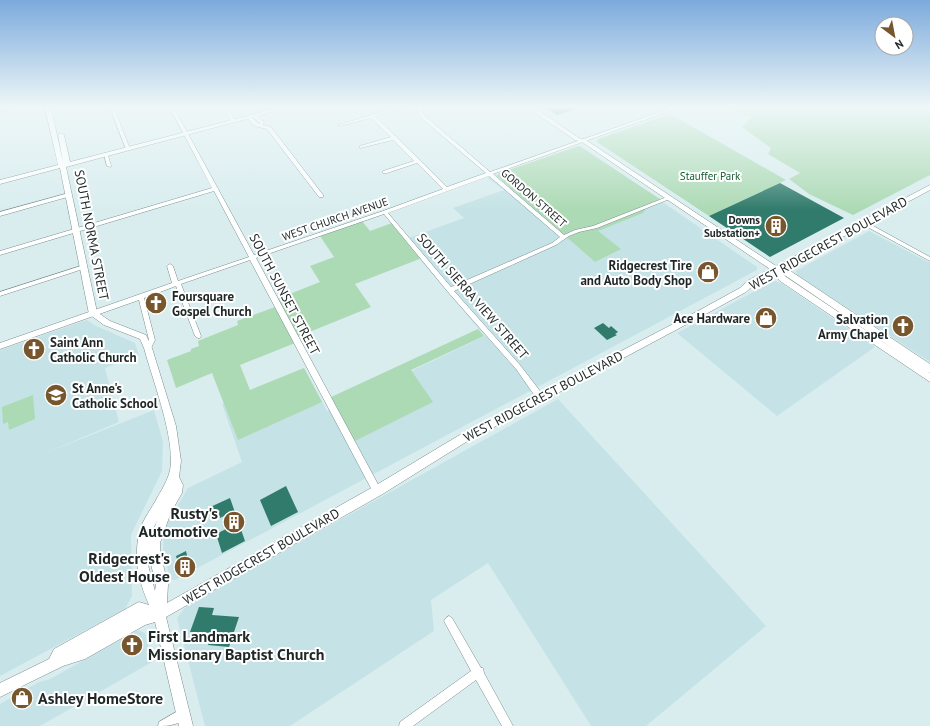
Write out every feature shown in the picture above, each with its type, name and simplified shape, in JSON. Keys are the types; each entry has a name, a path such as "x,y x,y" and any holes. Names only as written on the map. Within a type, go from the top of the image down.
{"main road":[{"name":"SOUTH NORMA STREET","path":"55,142 60,164 63,166 93,314 107,322 142,337 148,348 171,426 176,461 174,478 146,530 142,565 149,591 159,614 185,720"},
{"name":"SOUTH NORMA STREET","path":"62,142 67,162 63,166"},
{"path":"0,182 155,142"},
{"path":"585,142 776,269 789,274 930,369"},
{"name":"WEST RIDGECREST BOULEVARD","path":"0,690 52,664 80,654 142,619 159,614 377,491 462,439 714,306 776,269 930,187"},
{"path":"776,269 783,279 930,378"}],"street":[{"path":"125,142 128,149"},
{"name":"SOUTH SUNSET STREET","path":"189,142 377,491"},
{"path":"280,142 321,196"},
{"path":"362,147 380,142"},
{"path":"398,142 446,189"},
{"name":"GORDON STREET","path":"452,142 564,238"},
{"name":"WEST CHURCH AVENUE","path":"0,346 178,283 252,259 581,142"},
{"path":"106,155 110,166"},
{"path":"385,172 418,161"},
{"path":"0,252 215,189"},
{"path":"0,214 69,195"},
{"path":"450,290 554,244 577,231 595,227 669,198"},
{"name":"SOUTH SIERRA VIEW STREET","path":"385,212 450,290 502,348 540,397"},
{"path":"864,223 930,259"},
{"path":"170,266 175,282 178,283 198,336"},
{"path":"0,294 84,267"},
{"name":"SOUTH NORMA STREET","path":"141,296 152,340 148,348"},
{"path":"449,621 508,726"},
{"path":"404,726 479,672"},
{"path":"163,726 185,720"}],"shaded area":[{"path":"577,146 581,146 757,267 757,270 175,580 170,579 163,549 164,529 188,488 242,462 222,404 304,368 327,411 485,336 403,240 464,218 453,208 504,190 487,178"},
{"path":"869,231 930,263 930,362 797,275 796,271"},
{"path":"774,281 781,283 875,347 777,416 677,333"},
{"path":"87,320 94,325 135,343 139,355 105,368 119,422 43,454 154,410 163,442 162,471 131,535 132,596 125,609 0,676 0,350"},
{"path":"558,399 766,626 646,726 591,726 488,563 431,600 434,631 290,726 205,726 177,618 188,604"},
{"path":"138,630 145,633 152,662 40,726 0,726 0,704 39,682 50,679"}],"green space":[{"name":"Stauffer Park","path":"597,142 719,142 786,180 709,216"},
{"path":"763,142 930,142 930,175 853,215 809,194 789,179 800,173 768,154 771,148"},
{"path":"579,146 660,199 648,206 643,213 598,231 621,249 595,262 497,176 500,173"},
{"path":"362,221 370,231 392,223 422,258 355,284 371,307 297,337 277,299 320,282 310,266 334,257 320,236"},
{"path":"275,307 295,343 240,365 250,390 304,368 322,402 238,440 212,373 176,388 167,360 191,351 191,349 199,346 198,341 238,325 237,321"},
{"path":"478,329 484,336 411,370 433,402 353,442 329,398"},
{"path":"33,395 35,419 9,430 8,422 3,424 2,407"}],"building":[{"name":"Downs Substation+","path":"780,183 844,218 770,257 709,216"},
{"path":"603,323 609,328 611,326 618,332 615,334 617,335 607,340 594,328"},
{"path":"286,486 298,512 271,526 260,500"},
{"name":"Rusty's Automotive","path":"230,498 245,541 222,553 216,534 232,526 228,514 220,518 217,510 210,514 208,508"},
{"name":"Ridgecrest's Oldest House","path":"186,551 191,572 182,577 176,556"},
{"path":"199,607 214,608 212,615 239,617 229,647 208,645 213,633 190,632"}],"place":[{"name":"Downs Substation+","path":"776,226"},
{"name":"Ridgecrest Tire and Auto Body Shop","path":"708,272"},
{"name":"Foursquare Gospel Church","path":"156,303"},
{"name":"Ace Hardware","path":"766,318"},
{"name":"Salvation Army Chapel","path":"903,326"},
{"name":"Saint Ann Catholic Church","path":"34,349"},
{"name":"St Anne's Catholic School","path":"56,395"},
{"name":"Rusty's Automotive","path":"234,522"},
{"name":"Ridgecrest's Oldest House","path":"185,567"},
{"name":"First Landmark Missionary Baptist Church","path":"132,645"},
{"name":"Ashley HomeStore","path":"22,698"}]}
